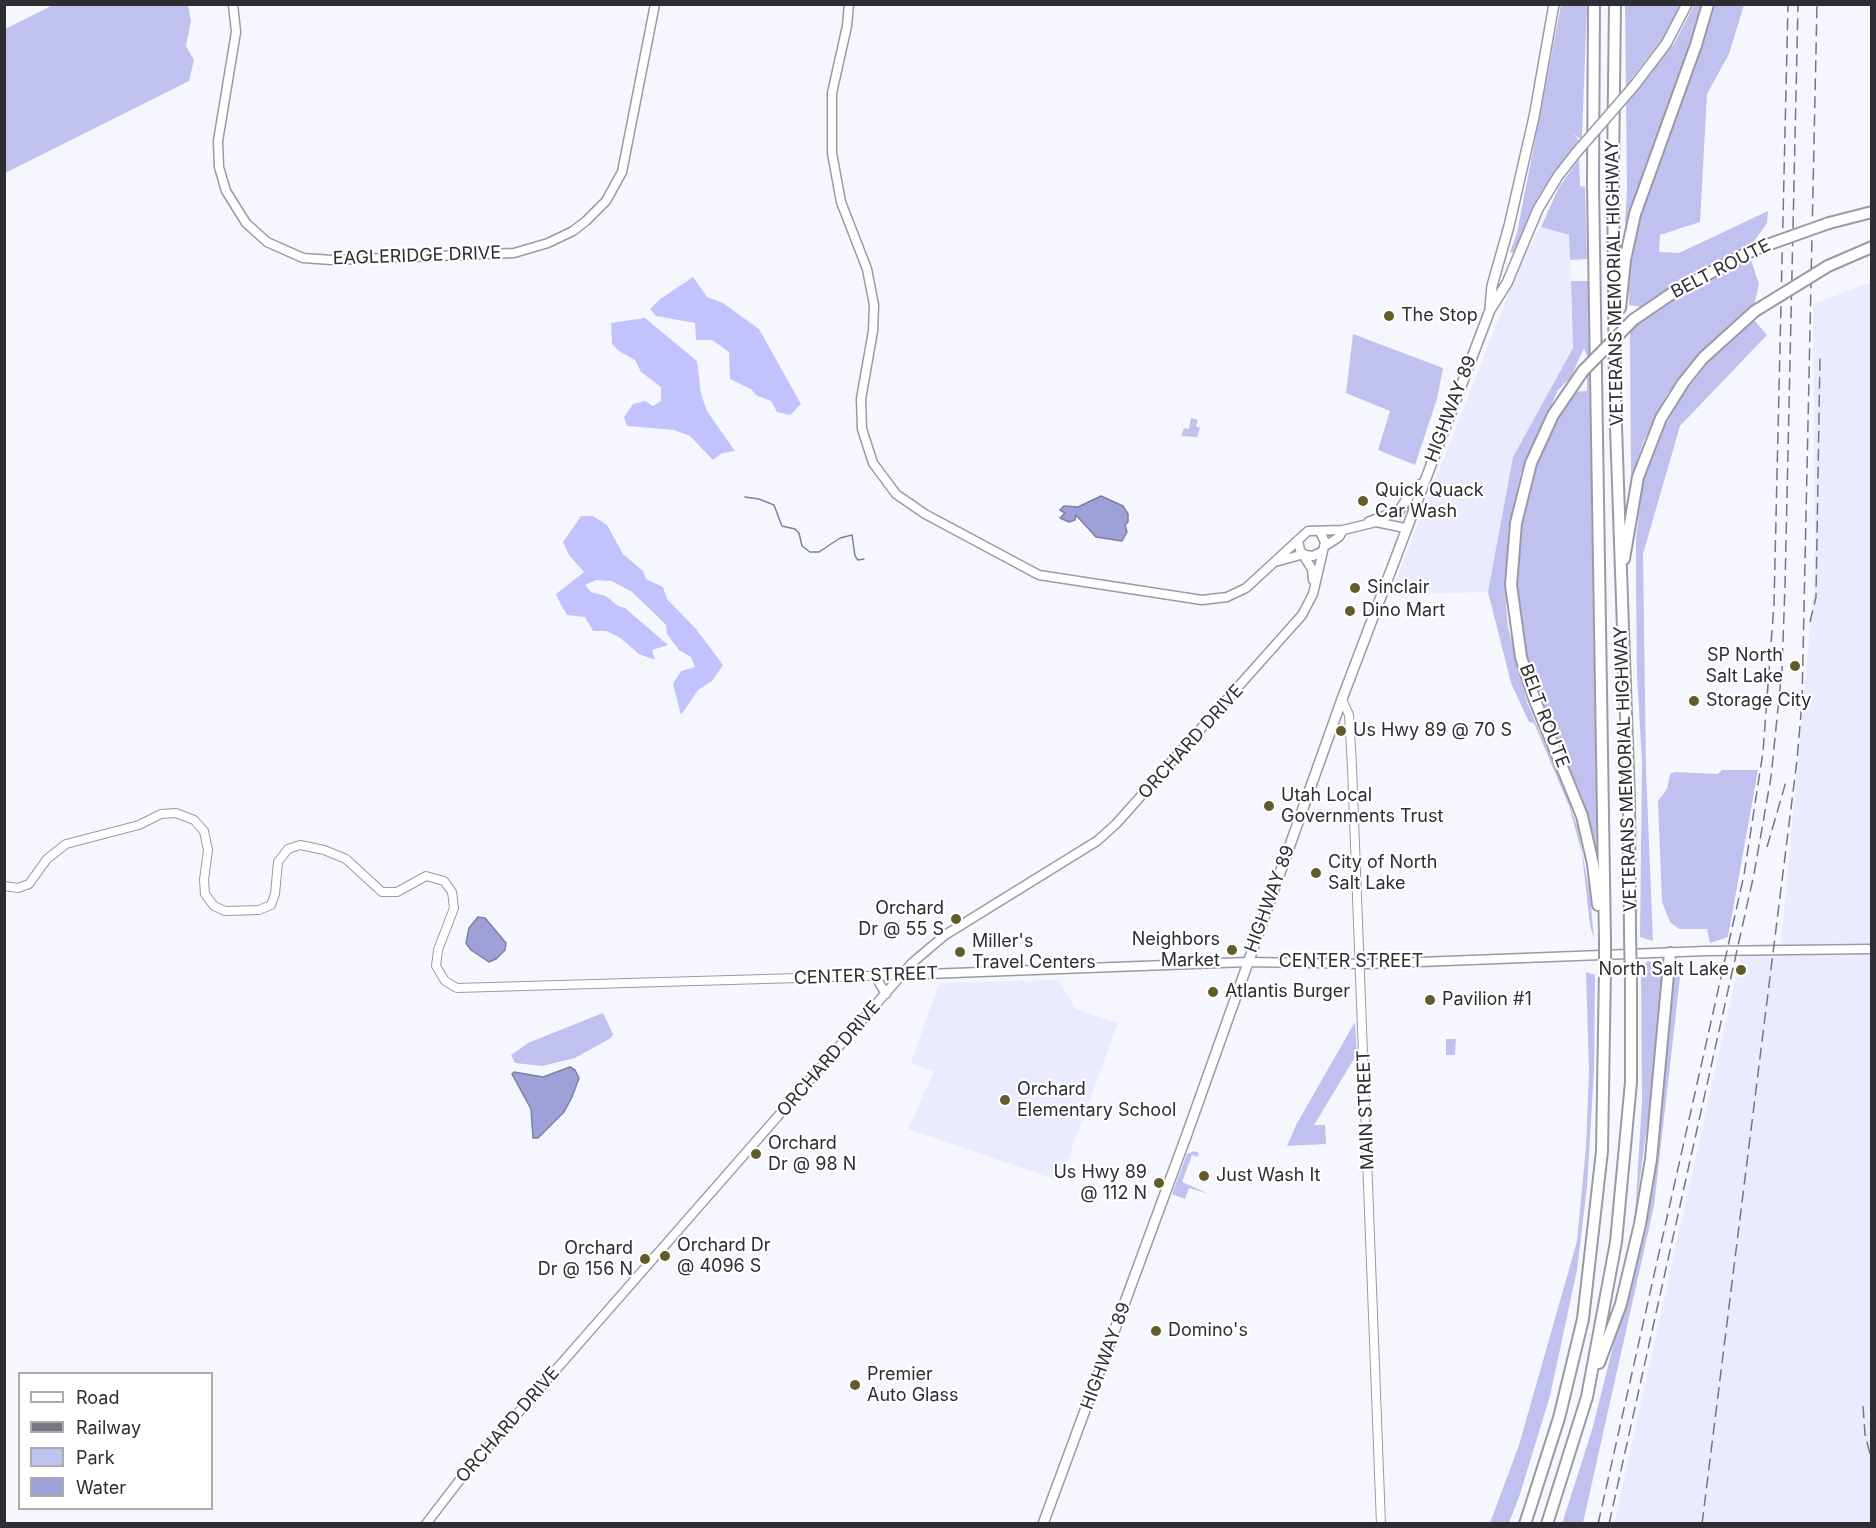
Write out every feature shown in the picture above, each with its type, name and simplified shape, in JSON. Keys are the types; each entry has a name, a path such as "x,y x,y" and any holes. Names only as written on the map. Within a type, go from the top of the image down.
{"highway":[{"name":"VETERANS MEMORIAL HIGHWAY","path":"1525,1524 1559,1418 1583,1319 1602,1151 1605,941 1593,184 1594,4"},
{"name":"VETERANS MEMORIAL HIGHWAY","path":"1547,1524 1587,1397 1612,1263 1624,1182 1631,1082 1629,801 1615,398 1612,170 1615,4"},
{"path":"1615,398 1620,309 1629,237 1649,170 1696,45 1708,4"},
{"name":"BELT ROUTE","path":"1605,941 1599,917 1595,876 1585,824 1527,677 1517,637 1512,596 1515,533 1528,472 1553,416 1583,371 1633,320 1674,292 1753,250 1829,223 1872,212"},
{"path":"1620,586 1635,487 1657,427 1696,366 1725,336 1755,311 1828,266 1872,247"},
{"path":"1587,1397 1621,1304 1640,1224 1651,1159 1670,953"}],"main road":[{"name":"EAGLERIDGE DRIVE","path":"233,4 236,32 218,141 219,167 225,191 246,223 267,242 303,258 332,260 501,255 528,250 573,231 606,201 622,172 655,4"},
{"path":"849,4 847,26 832,93 832,153 841,202 869,276 874,305 873,331 861,399 862,429 873,463 890,487 924,514 1018,566 1050,578 1212,600 1246,588 1308,531 1343,530 1399,511 1411,493 1423,483"},
{"name":"HIGHWAY 89","path":"1490,310 1492,286 1509,226 1534,117 1554,4"},
{"name":"HIGHWAY 89","path":"1043,1524 1342,699 1490,310 1507,283 1538,209 1558,176 1634,86 1666,44 1687,4"},
{"path":"1369,522 1406,528"},
{"path":"1275,562 1305,555 1313,556 1339,537 1343,530"},
{"path":"1320,532 1324,548"},
{"path":"1299,540 1299,547 1312,569 1314,586"},
{"name":"ORCHARD DRIVE","path":"426,1524 462,1477 924,951 945,935 1106,834 1299,620 1309,604 1324,548"},
{"name":"CENTER STREET","path":"901,975 1247,962 1359,963 1872,949"},
{"path":"875,976 886,994"}],"street":[{"name":"MAIN STREET","path":"1342,699 1350,723 1381,1524"},
{"name":"CENTER STREET","path":"4,886 18,888 28,884 47,859 66,844 139,825 161,814 180,814 194,820 206,835 208,855 204,890 210,903 225,911 256,911 271,905 275,894 280,858 288,849 300,844 341,857 382,892 397,892 426,876 444,881 452,892 454,905 436,954 436,966 440,976 450,986 467,989 901,975"}],"shaded area":[{"path":"1541,227 1569,235 1573,348 1513,457 1489,592 1390,595 1523,257"},
{"path":"693,277 707,297 723,303 759,329 801,404 790,415 777,412 771,401 756,395 751,389 730,379 729,352 712,340 696,340 695,323 656,316 650,309 660,299"},
{"path":"1871,284 1871,1523 1614,1524 1743,945 1781,944 1815,574 1813,304"},
{"path":"645,318 697,361 701,394 707,411 735,451 722,453 713,460 690,436 674,430 627,426 624,417 633,404 645,401 653,406 661,401 661,387 641,372 635,360 612,344 611,323"},
{"path":"581,516 593,516 607,525 623,554 643,571 646,579 663,587 667,599 696,629 723,665 712,681 698,690 681,715 673,684 681,671 695,667 691,657 679,650 667,634 666,625 632,592 612,581 596,580 585,585 591,592 606,596 618,606 625,608 668,645 652,650 655,660 639,654 619,637 606,631 593,631 585,617 567,615 560,603 556,594 584,572 569,555 563,542"},
{"name":"Orchard Elementary School","path":"1059,980 1076,1009 1118,1023 1060,1181 908,1129 934,1071 911,1063 939,983"}],"green space":[{"path":"53,5 188,5 191,21 186,46 194,60 189,81 5,173 5,29"},
{"path":"1561,5 1587,5 1582,137 1580,139 1572,133 1579,140 1543,189 1513,253 1510,252 1517,233"},
{"path":"1625,5 1682,5 1666,34 1631,79 1635,94 1675,42 1694,5 1704,5 1628,223 1625,223 1627,190"},
{"path":"1712,5 1744,5 1729,54 1707,94 1700,222 1660,235 1659,252 1679,253 1768,211 1767,223 1752,244 1687,276 1641,307 1629,305 1628,265 1641,211"},
{"path":"1579,159 1580,186 1585,187 1587,259 1570,260 1569,235 1541,227 1559,187"},
{"path":"1750,257 1759,284 1754,306 1713,340 1667,394 1643,442 1631,481 1630,329 1674,299"},
{"path":"1571,281 1588,281 1597,854 1584,804 1530,669 1522,635 1517,584 1520,531 1535,469 1565,403 1573,392 1587,391 1587,356 1584,348 1571,377 1558,390 1521,473 1508,531 1506,606 1508,627 1527,702 1566,794 1578,829 1590,895 1594,939 1590,925 1582,854 1569,806 1534,723 1529,722 1511,683 1488,592 1513,457 1573,348"},
{"path":"1754,320 1767,335 1680,426 1643,554 1646,769 1653,941 1640,937 1642,761 1637,676 1636,538 1643,481 1662,432 1679,400 1710,360"},
{"path":"1353,334 1443,368 1437,399 1415,465 1378,450 1390,411 1346,393"},
{"path":"1191,418 1198,420 1196,426 1200,428 1197,437 1181,436 1184,428 1189,429"},
{"path":"1722,770 1758,770 1728,937 1710,943 1707,929 1679,929 1670,922 1662,902 1658,801 1667,789 1670,774 1675,772 1718,774"},
{"path":"1682,960 1654,1206 1583,1523 1562,1524 1592,1430 1633,1267 1672,963"},
{"path":"1647,961 1662,964 1657,1049 1635,1216 1642,1101 1641,972"},
{"path":"1586,972 1595,975 1594,1070 1587,1187 1577,1270 1550,1396 1520,1494 1509,1523 1490,1523 1519,1445 1577,1241 1586,1148 1589,1072"},
{"path":"603,1013 613,1034 611,1038 575,1058 542,1066 515,1063 511,1055 528,1043"},
{"path":"1355,1022 1357,1054 1314,1125 1325,1125 1326,1144 1287,1146 1296,1125"},
{"path":"1446,1039 1456,1039 1455,1055 1446,1055"},
{"path":"1194,1151 1199,1153 1198,1157 1192,1155 1182,1182 1209,1194 1189,1188 1185,1199 1172,1194 1187,1154"}],"water":[{"path":"1101,496 1123,506 1128,514 1128,522 1125,525 1127,532 1122,541 1096,537 1076,515 1075,520 1069,522 1060,518 1065,513 1060,510 1064,506 1078,507"},
{"path":"478,917 485,918 506,943 505,950 489,962 471,950 466,943 469,928"},
{"path":"570,1067 575,1070 579,1078 572,1097 564,1112 538,1138 533,1138 531,1109 512,1074 514,1072 543,1077"}],"waterway":[{"path":"745,497 774,505 782,526 795,529 799,533 802,546 810,552 819,552 840,538 852,535 855,556 858,560 864,559"}],"railway":[{"path":"1598,1524 1744,875 1763,752 1774,604 1788,4"},
{"path":"1609,1524 1754,874 1771,777 1782,669 1785,586 1798,4"},
{"path":"1702,1524 1797,760 1802,702 1817,4"},
{"path":"1810,622 1816,597 1820,356"},
{"path":"1767,847 1787,778"},
{"path":"1863,1406 1865,1434 1872,1462"}],"place":[{"name":"The Stop","path":"1389,316"},
{"name":"Quick Quack Car Wash","path":"1363,501"},
{"name":"Sinclair","path":"1355,588"},
{"name":"Dino Mart","path":"1350,611"},
{"name":"SP North Salt Lake","path":"1795,666"},
{"name":"Storage City","path":"1694,701"},
{"name":"Us Hwy 89 @ 70 S","path":"1341,731"},
{"name":"Utah Local Governments Trust","path":"1269,806"},
{"name":"City of North Salt Lake","path":"1316,873"},
{"name":"Orchard Dr @ 55 S","path":"956,919"},
{"name":"Neighbors Market","path":"1232,950"},
{"name":"Miller's Travel Centers","path":"960,952"},
{"name":"North Salt Lake","path":"1741,970"},
{"name":"Atlantis Burger","path":"1213,992"},
{"name":"Pavilion #1","path":"1430,1000"},
{"name":"Orchard Elementary School","path":"1005,1100"},
{"name":"Orchard Dr @ 98 N","path":"756,1154"},
{"name":"Just Wash It","path":"1204,1176"},
{"name":"Us Hwy 89 @ 112 N","path":"1159,1183"},
{"name":"Orchard Dr @ 4096 S","path":"665,1256"},
{"name":"Orchard Dr @ 156 N","path":"645,1259"},
{"name":"Domino's","path":"1156,1331"},
{"name":"Premier Auto Glass","path":"855,1385"}]}
